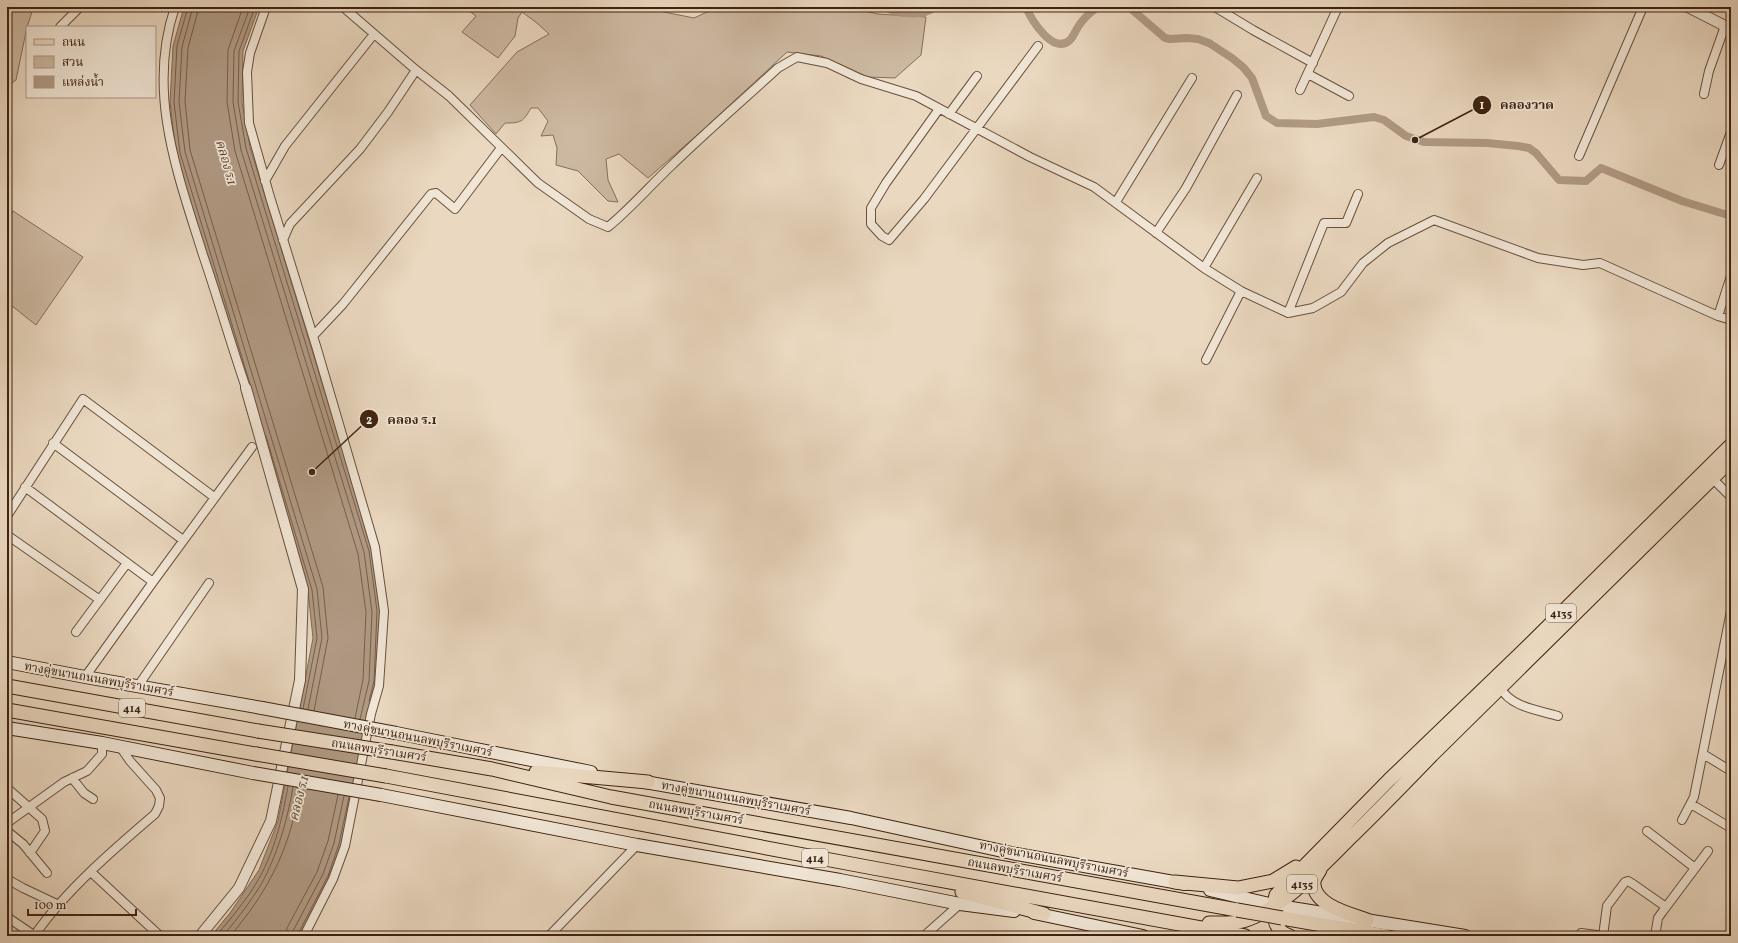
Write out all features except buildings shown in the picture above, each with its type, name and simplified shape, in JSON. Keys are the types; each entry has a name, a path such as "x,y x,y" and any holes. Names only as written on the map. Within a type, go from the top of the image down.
{"main road":[{"name":"4135","path":"1179,924 1229,923 1244,920 1274,905 1310,878 1316,862 1731,445"},
{"name":"4135","path":"1316,862 1500,687 1731,460"},
{"name":"ทางคู่ขนานถนนลพบุรีราเมศวร์","path":"7,662 396,733 648,782 851,818 1016,854 1175,882 1274,905 1465,936"},
{"name":"ถนนลพบุรีราเมศวร์","path":"7,686 258,731 492,769 611,797 1386,936"},
{"name":"ถนนลพบุรีราเมศวร์","path":"7,710 386,776 606,819 1244,936"},
{"name":"414","path":"7,728 102,743 121,748 253,773 381,795 637,845 840,880 960,904 1044,914 1143,936"},
{"path":"492,769 648,782"},
{"path":"606,819 611,797"},
{"path":"1175,882 1238,888 1256,886 1273,881 1316,862 1314,889 1325,904 1367,920"},
{"path":"873,868 1044,914"},
{"name":"4135","path":"1274,905 1274,919 1279,929 1286,935 1290,936"}],"street":[{"path":"61,26 80,7"},
{"path":"175,7 163,74 168,138 178,176 246,388 303,589 300,680 271,821 239,888 200,936"},
{"path":"266,7 250,53 247,72 250,123 265,181 313,336 375,547 384,611 379,686 371,714 344,846 333,879 304,936"},
{"path":"343,7 416,70 449,96 538,183 589,219 608,227 625,213 646,190 778,68 797,57 827,63 861,79 916,96 1030,157 1094,187 1204,268 1241,291 1288,313 1313,308 1341,292 1363,263 1388,243 1434,220 1538,258 1583,265 1600,263 1718,316 1731,320"},
{"path":"1216,7 1253,30 1313,63"},
{"path":"1300,90 1338,7"},
{"path":"1578,156 1643,7"},
{"path":"1688,7 1728,28 1709,71 1704,94"},
{"path":"265,181 285,146 374,34"},
{"path":"939,109 905,154 871,208 872,224 882,236 889,240 928,193 1038,46"},
{"path":"283,240 290,224 360,149 388,112 416,70"},
{"path":"1308,74 1349,96"},
{"path":"949,114 976,76"},
{"path":"1116,202 1192,78"},
{"path":"1156,233 1186,188 1237,95"},
{"path":"1719,165 1731,132"},
{"path":"313,336 343,304 431,194 436,193 455,209 501,148"},
{"path":"1204,268 1257,178"},
{"path":"1288,313 1324,222 1346,223 1358,194"},
{"path":"1718,316 1731,276"},
{"path":"1206,360 1241,291"},
{"path":"7,516 83,399 214,497"},
{"path":"53,443 183,540"},
{"path":"85,677 214,497 252,447"},
{"path":"1712,478 1731,497"},
{"path":"25,487 153,582"},
{"path":"7,535 100,600"},
{"path":"76,632 127,563"},
{"path":"138,686 209,583"},
{"path":"1682,820 1694,797 1731,611"},
{"path":"1500,687 1510,701 1558,716"},
{"path":"7,823 64,782 87,771 93,766 102,754 102,743"},
{"path":"7,917 34,936 59,905 91,872 155,814 159,806 160,798 156,790 130,761 121,748"},
{"path":"1703,754 1731,771"},
{"path":"72,778 84,793 93,800"},
{"path":"7,788 42,819 45,831 30,853"},
{"path":"1691,804 1731,828"},
{"path":"7,831 23,844 47,872"},
{"path":"1647,831 1695,868"},
{"path":"549,936 637,845"},
{"path":"1655,936 1658,918 1708,851"},
{"path":"91,872 160,936"},
{"path":"7,879 59,905"},
{"path":"1579,936 1581,933 1585,933 1603,936 1608,906 1625,882 1628,881 1666,907"},
{"path":"924,936 960,904"}],"green space":[{"path":"7,7 36,7 32,12 27,26 26,26 16,80 7,86"},
{"path":"464,7 648,7 659,11 694,18 718,7 846,7 878,14 926,17 921,55 895,78 868,77 821,56 787,52 704,129 648,178 619,154 606,159 608,180 618,202 608,201 578,171 556,165 557,148 553,135 541,136 548,121 538,108 531,108 521,121 515,123 505,123 496,134 470,105 517,52 549,34 522,12 518,18 515,36 498,58 462,32 476,16"},
{"path":"13,211 83,257 36,325 7,302 7,224"}],"water":[{"path":"184,7 259,7 243,51 242,102 250,147 373,550 381,611 378,682 342,845 331,878 300,936 211,936 230,913 259,870 278,821 313,638 308,591 176,153 170,102 173,46"}],"waterway":[{"path":"885,7 903,13 924,12 935,7"},
{"path":"1026,7 1044,34 1050,40 1063,44 1073,37 1082,21 1098,7"},
{"path":"1129,7 1165,38 1198,39 1209,43 1232,58 1243,67 1252,78 1266,116 1277,123 1317,124 1374,117 1384,120 1406,136 1424,142 1487,143 1529,148 1536,153 1559,180 1586,181 1601,168 1682,201 1731,216"}],"place":[{"name":"คลองวาด","path":"1415,140"},
{"name":"คลอง ร.1","path":"312,472"}]}
